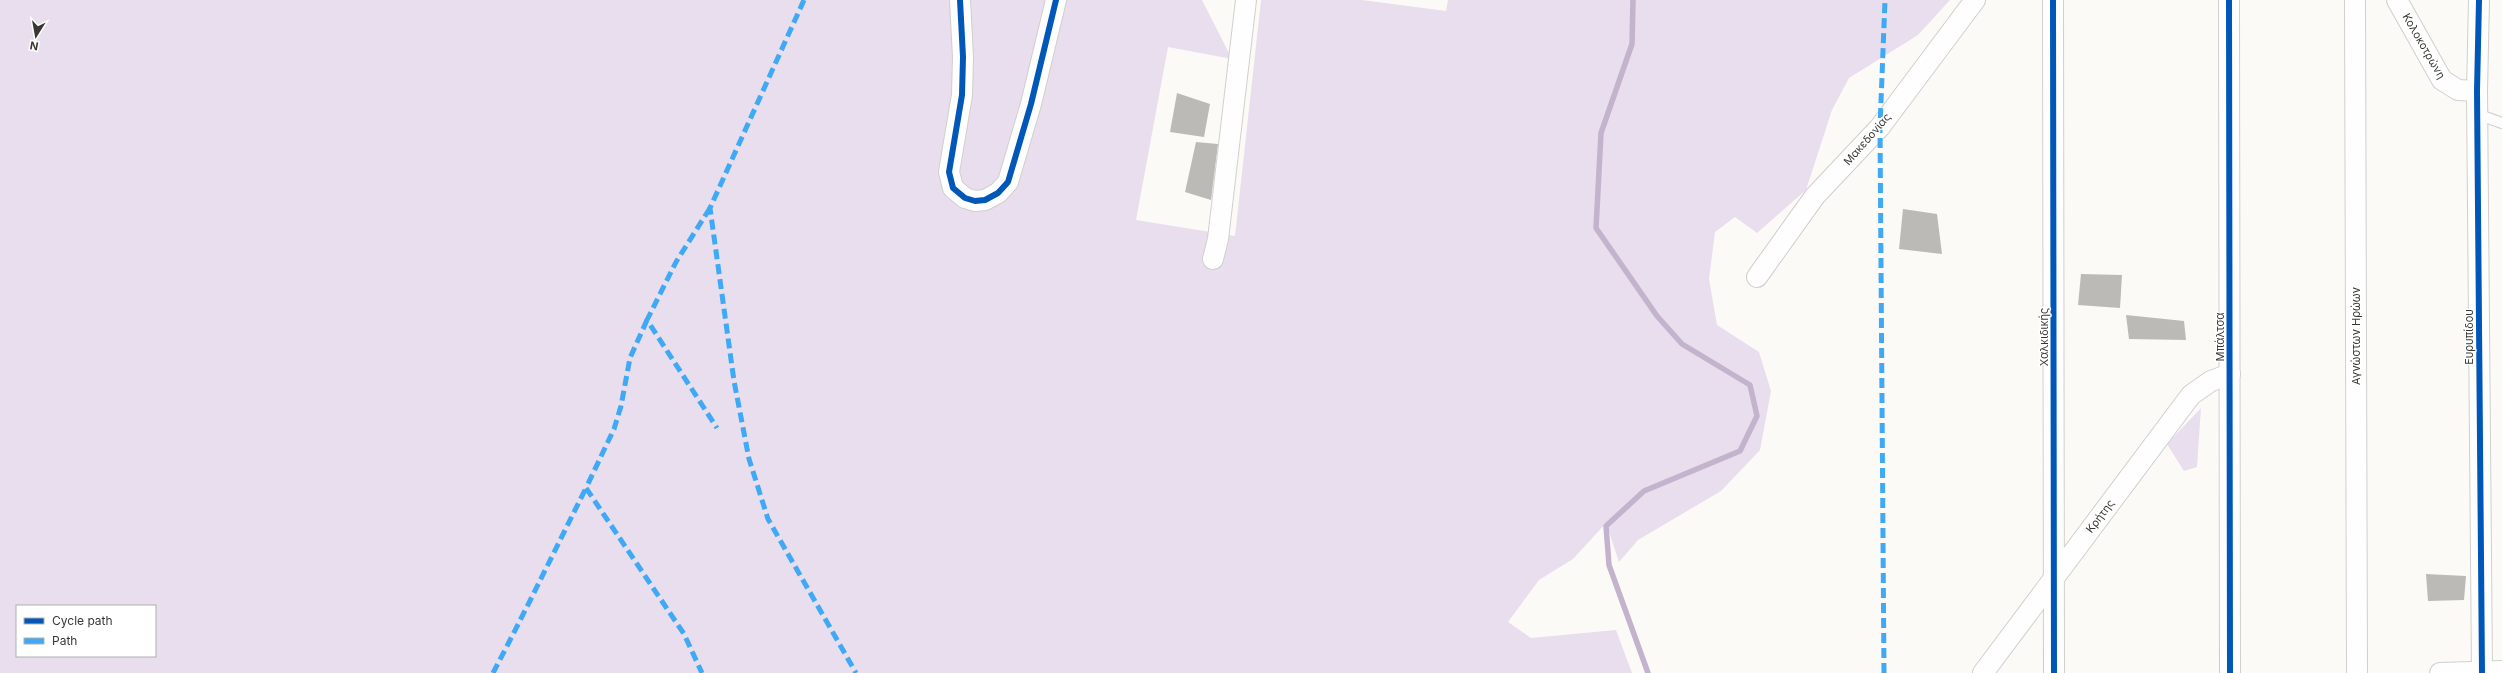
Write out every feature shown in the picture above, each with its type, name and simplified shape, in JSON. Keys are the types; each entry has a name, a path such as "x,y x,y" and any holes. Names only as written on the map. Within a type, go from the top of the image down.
{"street":[{"path":"960,0 963,57 962,95 949,172 954,188 965,198 975,201 985,200 1008,182 1031,104 1056,0"},
{"path":"1213,259 1218,238 1246,0"},
{"name":"Μακεδονίας","path":"1758,277 1816,196 1880,127 1975,0"},
{"name":"Χαλκιδικής","path":"2053,0 2054,673"},
{"name":"Μπάλτσα","path":"2229,0 2230,673"},
{"name":"Αγνώστων Ηρώων","path":"2355,0 2357,673"},
{"name":"Κολοκοτρώνη","path":"2397,0 2442,80 2458,90 2477,91"},
{"name":"Ευρυπίδου","path":"2479,0 2477,114 2482,672"},
{"name":"Κρήτης","path":"1983,673 2191,395 2211,381 2230,374"},
{"path":"2440,673 2502,671"}],"lane":[{"path":"2477,114 2502,123"}],"shaded area":[{"path":"0,0 1202,0 1232,59 1168,47 1136,220 1235,236 1261,0 1362,0 1446,11 1448,0 1950,0 1918,35 1849,78 1832,110 1806,190 1757,233 1735,217 1715,232 1709,279 1717,325 1759,352 1771,391 1760,450 1721,491 1638,540 1619,562 1606,523 1573,559 1539,580 1508,622 1531,638 1616,630 1632,673 0,673"},
{"path":"2201,408 2197,467 2184,471 2167,444"}],"building":[{"path":"1177,93 1210,104 1204,137 1170,132"},
{"path":"1196,142 1218,144 1211,200 1185,192"},
{"path":"1903,209 1937,214 1942,254 1899,249"},
{"path":"2081,274 2122,275 2120,308 2078,305"},
{"path":"2126,315 2184,321 2186,340 2129,339"},
{"path":"2426,574 2466,576 2464,600 2428,601"}],"waterway":[{"path":"1633,0 1632,44 1601,133 1596,228 1657,316 1682,344 1750,385 1757,416 1740,451 1644,491 1606,526 1609,565 1648,673"}],"marked path":[{"path":"804,0 710,208 734,381 749,459 768,519 856,673"},
{"path":"1884,673 1880,127 1885,0"},
{"path":"710,208 676,262 647,320 717,428"},
{"path":"647,320 630,358 621,406 614,429 586,488 684,634 702,673"},
{"path":"493,673 586,488"}],"cycle path":[{"path":"960,0 963,57 962,95 949,172 953,188 965,198 975,201 985,200 998,193 1008,182 1031,104 1056,0"},
{"path":"2053,0 2054,673"},
{"path":"2229,0 2230,673"},
{"path":"2479,0 2477,91 2482,673"}]}
